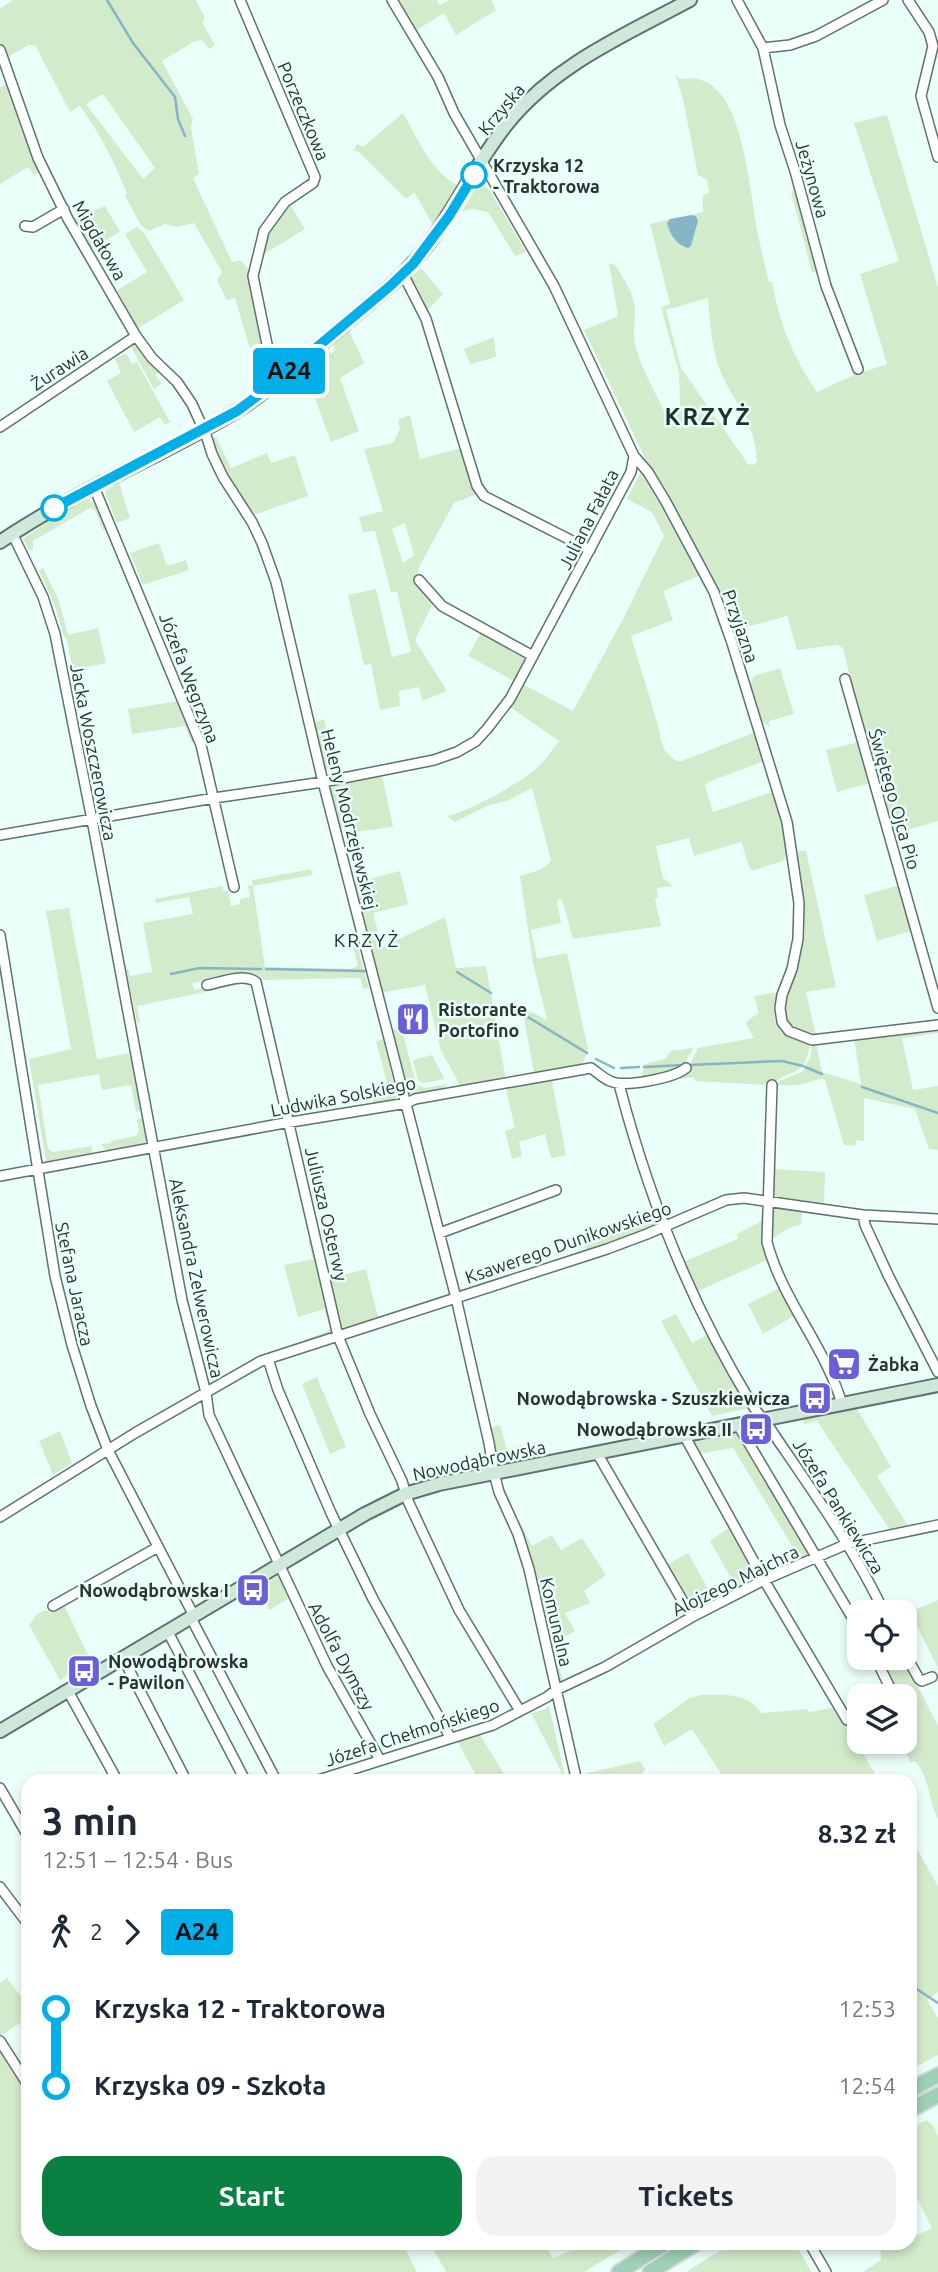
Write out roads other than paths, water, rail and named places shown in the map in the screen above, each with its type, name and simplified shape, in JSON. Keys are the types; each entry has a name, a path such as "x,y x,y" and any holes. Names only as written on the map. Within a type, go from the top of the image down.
{"main road":[{"path":"917,2086 938,2075"},
{"path":"917,2106 938,2095"},
{"path":"619,2272 654,2250"},
{"path":"650,2272 685,2250"}],"street":[{"name":"Porzeczkowa","path":"240,0 315,177 313,183 285,202 264,231 253,276 268,349 280,378"},
{"name":"Juliana Fałata","path":"0,835 323,782 435,760 457,752 475,741 502,710 631,472 634,456 554,286 481,162 438,77 392,0"},
{"name":"Krzyska","path":"0,542 94,487 237,411 280,378 403,274 430,245 481,162 519,109 552,79 582,58 690,0"},
{"name":"Jeżynowa","path":"737,0 763,48 780,125 826,286 858,369"},
{"path":"763,48 790,45 816,36 883,0"},
{"path":"908,0 929,32 933,46 921,96 938,158"},
{"name":"Migdałowa","path":"0,50 38,158 64,209 136,336 152,358 177,382 192,404 203,429"},
{"path":"25,226 33,227 64,209"},
{"path":"403,274 411,285 426,319 477,486 484,496 590,550"},
{"name":"Żurawia","path":"0,427 136,336"},
{"name":"Heleny Modrzejewskiej","path":"203,429 223,477 262,543 279,594 323,782 456,1298 494,1473"},
{"name":"Przyjazna","path":"634,456 648,472 666,502 713,593 729,633 787,822 799,915 792,969 782,995 782,1022 789,1031 812,1040 938,1025"},
{"name":"Józefa Węgrzyna","path":"94,487 201,744 234,887"},
{"name":"Jacka Woszczerowicza","path":"12,533 43,597 55,634 123,985"},
{"path":"419,580 442,606 533,656"},
{"name":"Świętego Ojca Pio","path":"845,679 938,1008"},
{"name":"Stefana Jaracza","path":"0,935 55,1276 91,1406 108,1450 273,1774"},
{"name":"Juliusza Osterwy","path":"207,985 245,977 253,978 256,982 338,1336 370,1414 402,1481 405,1494 459,1610 520,1711"},
{"name":"Aleksandra Zelwerowicza","path":"123,985 182,1300 206,1393 209,1415 279,1565"},
{"name":"Ludwika Solskiego","path":"0,1176 591,1068 619,1084"},
{"path":"619,1084 676,1075 686,1068"},
{"name":"Józefa Pankiewicza","path":"619,1084 665,1226 706,1323 762,1419 848,1544 878,1600"},
{"path":"772,1085 767,1242 781,1282 817,1344 836,1383 842,1404"},
{"path":"440,1233 556,1190"},
{"name":"Ksawerego Dunikowskiego","path":"2,1516 108,1450 268,1359 607,1249 726,1200 744,1198 863,1215 938,1219"},
{"path":"863,1215 889,1277 938,1372"},
{"path":"268,1359 278,1390 331,1513 373,1599 450,1737"},
{"name":"Nowodąbrowska","path":"0,1731 279,1565 405,1494 439,1484 938,1385"},
{"path":"738,1424 847,1608"},
{"path":"684,1435 764,1580 847,1720"},
{"path":"597,1453 692,1618"},
{"name":"Komunalna","path":"494,1473 529,1569 575,1774"},
{"path":"0,1504 2,1516"},
{"name":"Alojzego Majchra","path":"556,1690 605,1667 764,1580 848,1544 938,1525"},
{"path":"53,1606 158,1546"},
{"name":"Adolfa Dymszy","path":"279,1565 327,1666 380,1760"},
{"path":"168,1632 242,1774"},
{"path":"123,1658 183,1774"},
{"path":"914,1670 922,1681 932,1677"},
{"name":"Józefa Chełmońskiego","path":"337,1774 493,1725 556,1690"},
{"path":"68,1691 114,1774"},
{"path":"0,1788 21,1824"},
{"path":"0,1886 21,1914"},
{"path":"0,2041 21,2074"},
{"path":"813,2250 825,2272"}],"water":[{"path":"696,216 698,221 691,246 688,248 674,238 667,223 670,219"}],"waterway":[{"path":"107,0 133,43 175,97 178,119 185,136"},
{"path":"171,974 200,968 261,969"},
{"path":"266,969 365,971"},
{"path":"457,972 491,993"},
{"path":"523,1014 587,1053"},
{"path":"596,1059 614,1068"},
{"path":"690,1065 782,1061 803,1066"},
{"path":"644,1067 683,1065"},
{"path":"621,1068 639,1067"},
{"path":"805,1067 822,1074"},
{"path":"862,1087 938,1113"},
{"path":"917,1989 938,2003"}],"place":[{"name":"Krzyska 12 - Traktorowa","path":"474,175"},
{"name":"Ristorante Portofino","path":"413,1019"},
{"name":"Żabka","path":"844,1364"},
{"name":"Nowodąbrowska - Szuszkiewicza","path":"815,1398"},
{"name":"Nowodąbrowska II","path":"756,1429"},
{"name":"Nowodąbrowska I","path":"253,1590"},
{"name":"Nowodąbrowska - Pawilon","path":"84,1671"}],"district":[{"name":"KRZYŻ","path":"708,416"},
{"name":"KRZYŻ","path":"367,940"}]}
